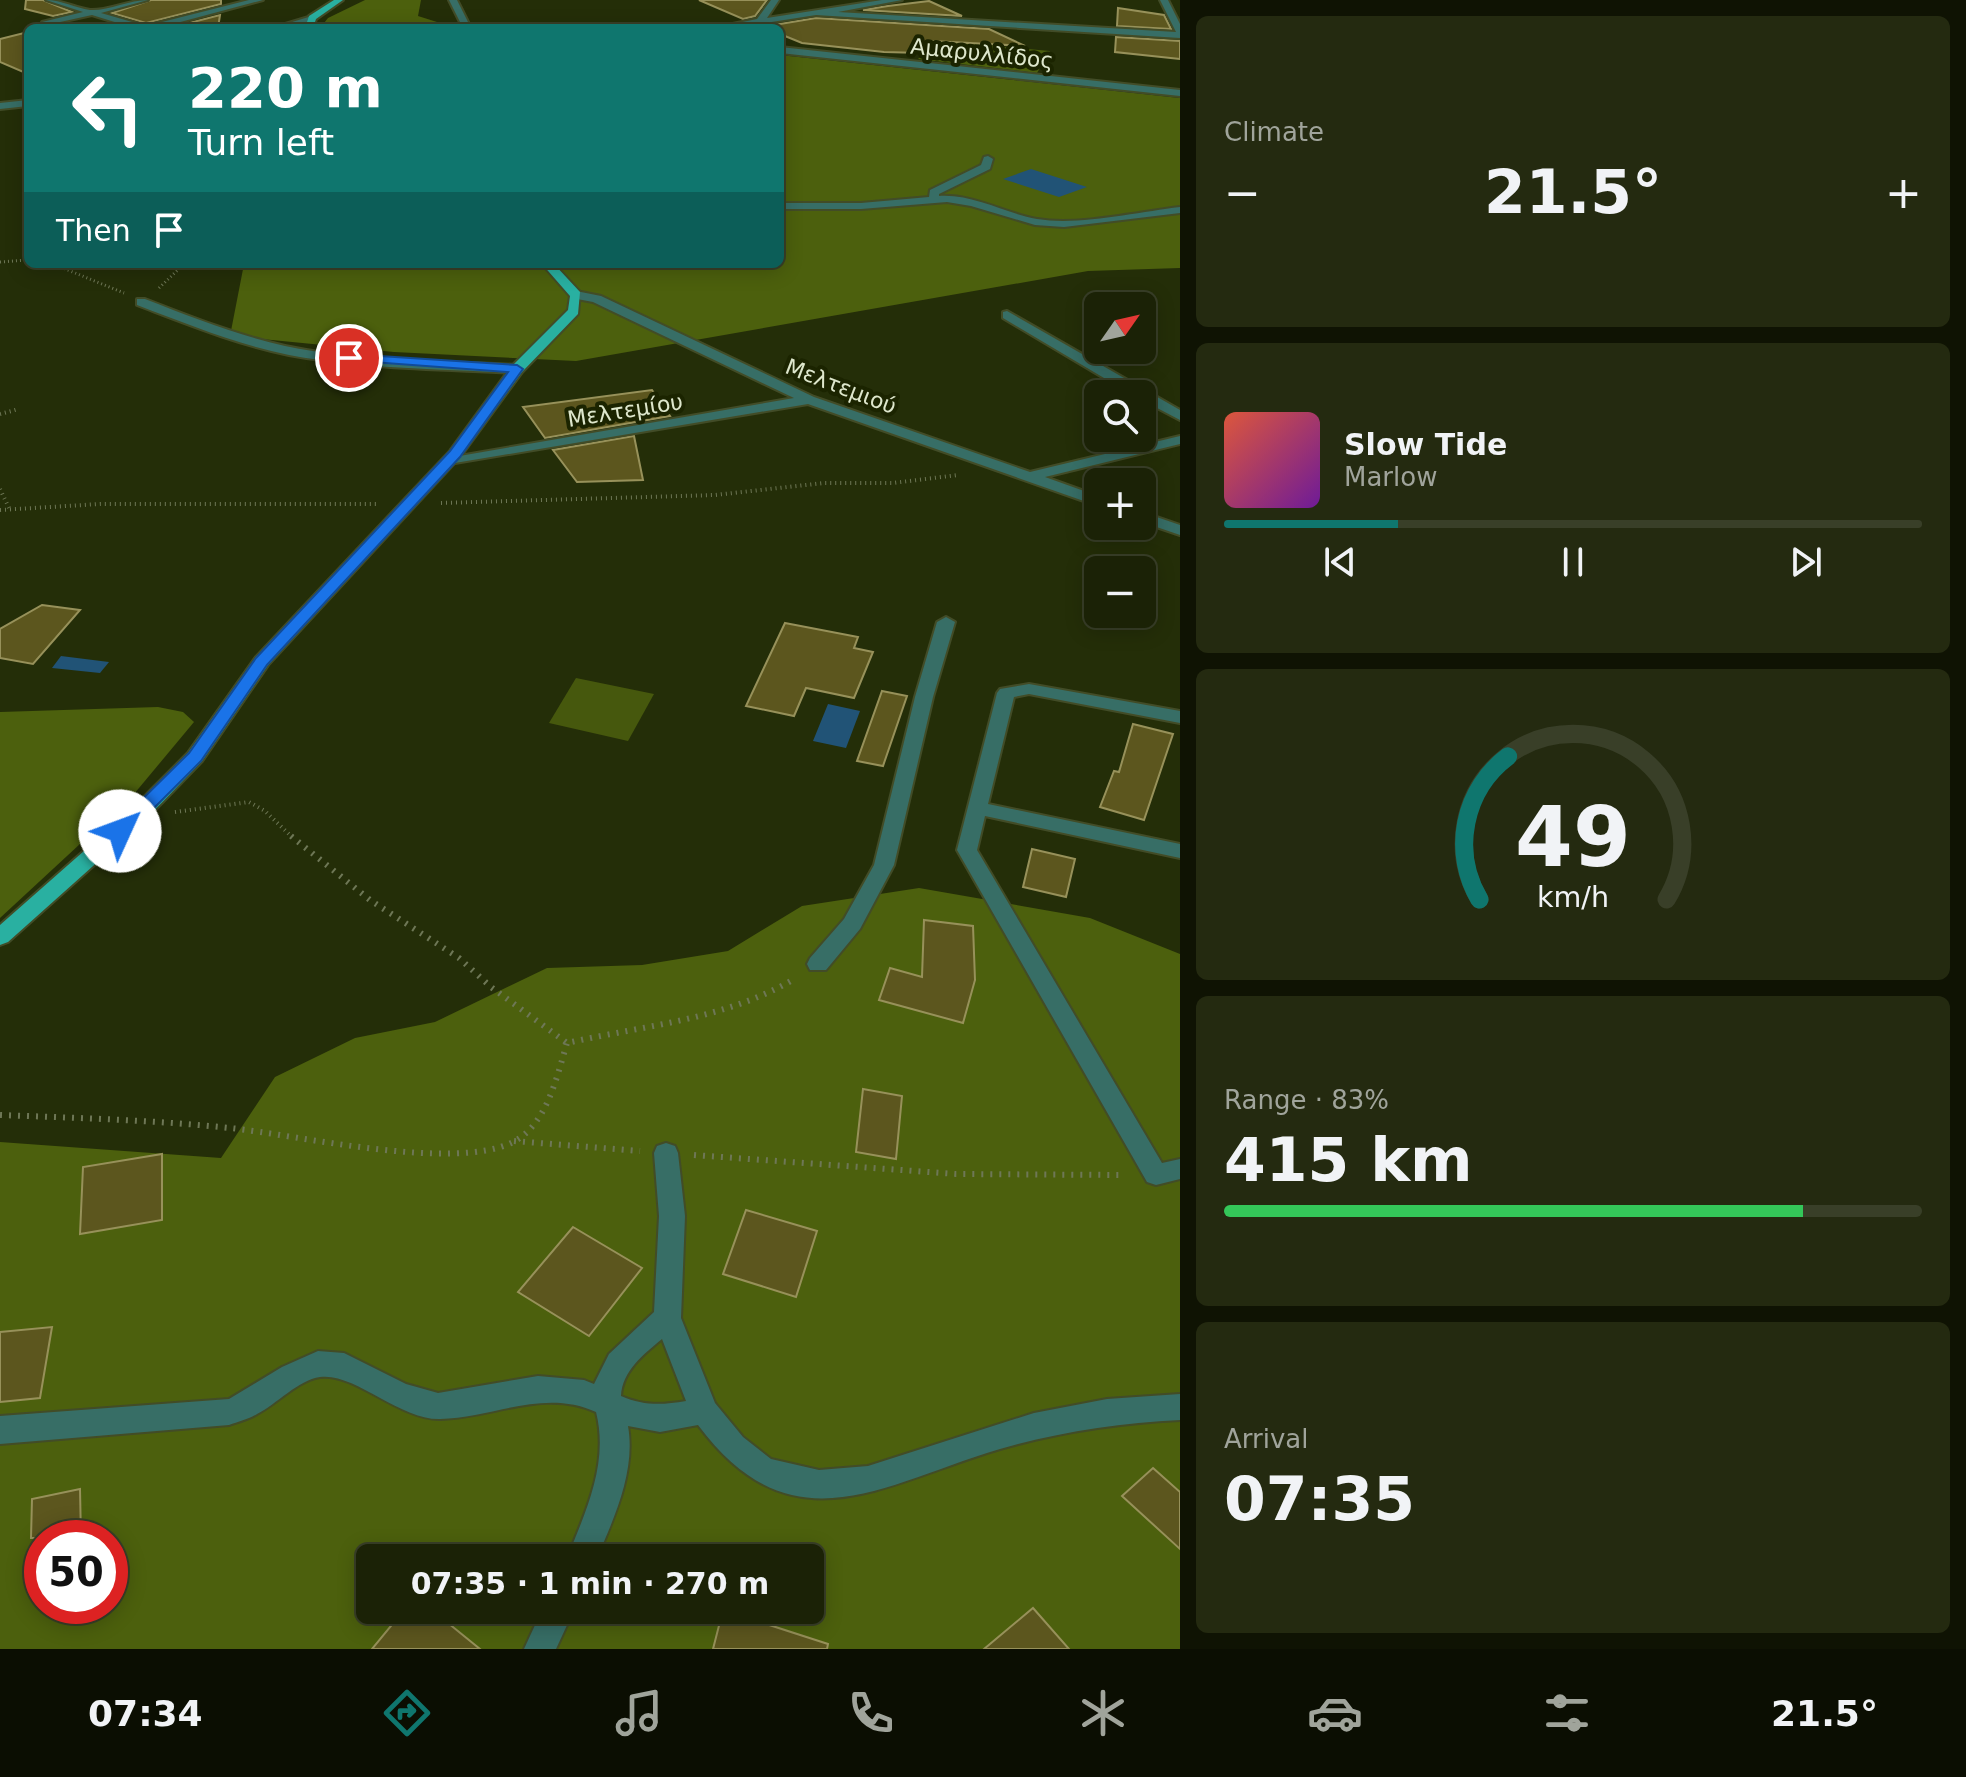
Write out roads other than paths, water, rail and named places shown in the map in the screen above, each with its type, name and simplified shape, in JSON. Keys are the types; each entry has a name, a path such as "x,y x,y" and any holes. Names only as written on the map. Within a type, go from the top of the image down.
{"main road":[{"path":"311,23 339,0"},
{"path":"0,937 142,811 195,757 262,661 448,462 517,369 574,311 576,295 552,268"}],"street":[{"path":"50,0 131,24"},
{"path":"45,24 144,0"},
{"path":"162,24 259,0"},
{"path":"453,0 465,24"},
{"path":"761,20 775,0"},
{"path":"739,24 898,0"},
{"path":"817,13 1180,33 1164,0"},
{"name":"Αμαρυλλίδος","path":"784,50 1180,93"},
{"path":"0,106 24,103"},
{"path":"934,199 934,192 986,167 988,159"},
{"path":"784,206 848,206 934,199 973,203 1047,224 1180,210"},
{"name":"Μελτεμιού","path":"576,295 597,299 809,400 1084,496"},
{"path":"141,302 254,343 288,350 349,358 517,369"},
{"path":"1007,315 1118,380"},
{"name":"Μελτεμίου","path":"448,462 809,400"},
{"path":"1156,402 1180,416"},
{"path":"1028,477 1180,440"},
{"path":"1156,522 1180,530"},
{"path":"818,964 852,924 884,865 924,697 946,622"},
{"path":"1180,717 1029,689 1012,690 1003,697 968,847 969,856 1156,1175 1180,1169"},
{"path":"977,808 1180,851"},
{"path":"666,1153 672,1216 667,1318 704,1411 745,1459 776,1476 818,1486 852,1484 885,1477 1044,1422 1156,1407 1180,1407"},
{"path":"587,1544 610,1482 615,1424 607,1404 609,1380 625,1355 667,1318"},
{"path":"0,1430 229,1412 318,1364 344,1366 401,1396 438,1406 538,1389 584,1393 633,1415 660,1419 704,1411"},
{"path":"540,1649 552,1624"}],"water":[{"path":"1031,169 1087,187 1059,197 1003,179"},
{"path":"61,656 109,662 100,673 52,668"},
{"path":"828,704 860,711 846,748 813,741"}]}
